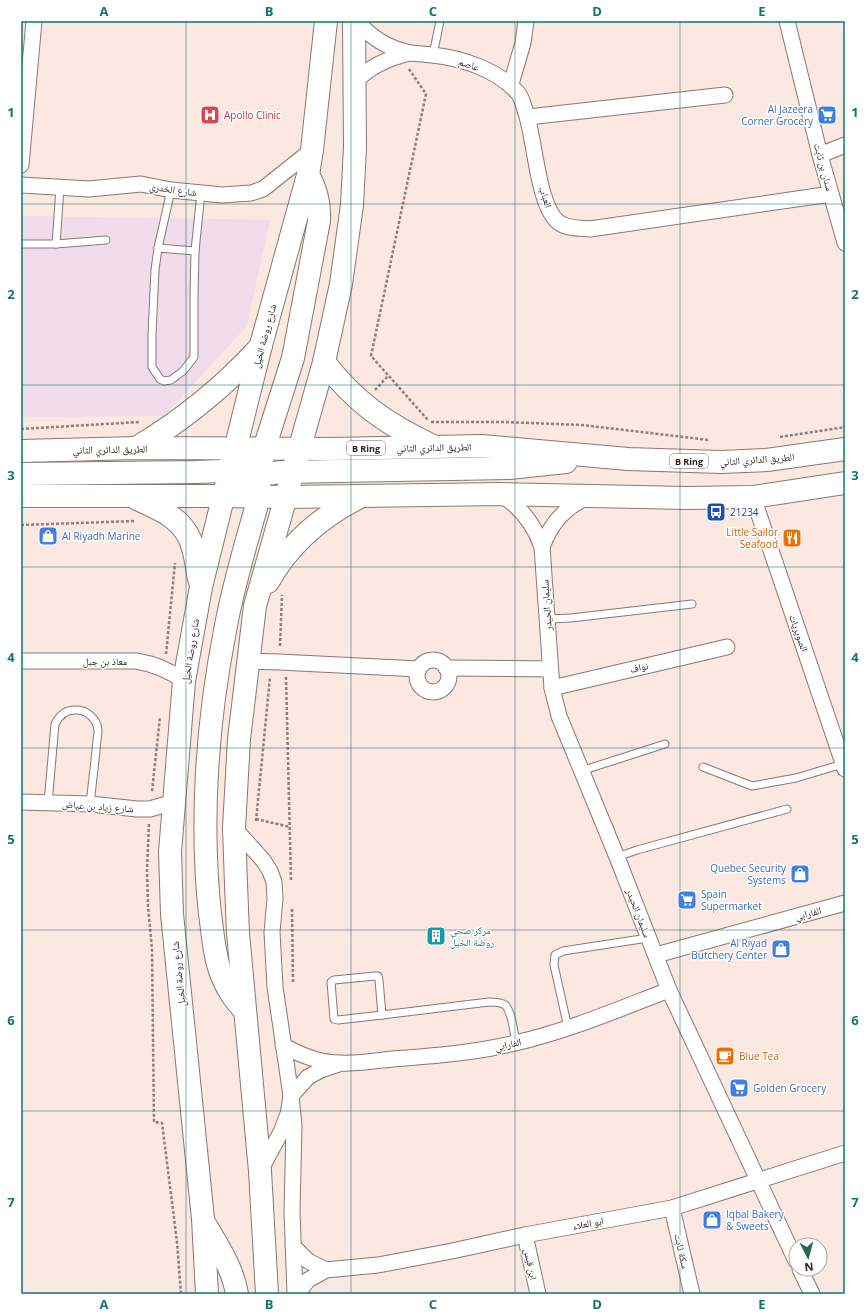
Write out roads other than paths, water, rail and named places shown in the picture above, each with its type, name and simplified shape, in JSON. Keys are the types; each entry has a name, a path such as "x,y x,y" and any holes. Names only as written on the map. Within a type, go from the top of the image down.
{"main road":[{"name":"شارع روضة الخيل","path":"207,1294 203,1220 172,914 170,852 184,681 201,587 261,345 308,175 326,21"},
{"path":"267,1294 260,1171 238,933 234,828 239,739 247,662 255,606 324,362 342,284 352,205 355,147 356,21"},
{"path":"245,1011 233,999 221,975 214,945 207,888 205,815 209,745 218,667 239,568 259,496 260,465 293,358 319,221 319,202 313,183 308,175"},
{"path":"136,448 172,426 196,408 230,378 261,345"},
{"path":"324,362 336,378 350,392 380,417 396,428 434,447"},
{"name":"الطريق الدائري الثاني","path":"260,465 299,449 482,446 651,460 721,462 767,460 845,449"},
{"name":"الطريق الدائري الثاني","path":"21,451 136,448 236,448"},
{"path":"236,448 260,465 274,486 286,497"},
{"path":"21,474 196,472 230,470 260,465 294,472 509,468 566,462 594,456"},
{"path":"224,496 245,480 260,465"},
{"path":"21,496 286,497 500,494 589,497 753,497 845,483"},
{"path":"255,606 274,571 299,540 329,515 363,495"},
{"path":"128,496 165,512 186,531 192,544 201,587"},
{"path":"203,1220 224,1256 236,1285 237,1294"}],"street":[{"path":"21,165 34,21"},
{"name":"عاصم","path":"356,21 384,44 404,54"},
{"path":"511,84 524,43 526,21"},
{"name":"سنان بن ثابت","path":"787,21 820,155 845,243"},
{"name":"عاصم","path":"355,82 365,72 374,66 404,54 433,55 479,66 511,84 520,96 528,117"},
{"path":"528,117 725,96"},
{"name":"العباب","path":"528,117 542,191 550,212 559,222 571,227 590,229 831,194"},
{"path":"820,155 845,145"},
{"name":"شارع الخدري","path":"21,185 102,189 141,184 171,190 222,195 251,193 263,189 312,150"},
{"name":"سليمان الحيدر","path":"500,494 514,504 526,516 536,531 542,547 550,669 552,688 559,716 617,857 669,990 788,1244"},
{"name":"سليمان الحيدر","path":"542,547 552,526 559,516 573,505 589,497"},
{"name":"الصويريات","path":"753,497 844,766"},
{"name":"نواف","path":"552,688 727,647"},
{"path":"432,660 440,662 446,668 449,676 447,684 436,692 425,690 420,686 417,678 419,669 424,663 432,660"},
{"name":"معاذ بن جبل","path":"21,661 136,661 165,669 184,681"},
{"path":"247,662 419,669"},
{"path":"446,668 550,669"},
{"name":"شارع زياد بن عياض","path":"21,802 90,804 150,809 174,802"},
{"path":"234,828 263,860 270,871 274,882 275,899 272,932 275,987 292,1096 294,1126 293,1246 296,1294"},
{"name":"الفارابي","path":"656,955 845,903"},
{"name":"الفارابي","path":"260,1171 282,1132 292,1096 308,1077 321,1070 340,1063 457,1053 516,1043 568,1028 669,990"},
{"name":"الفارابي","path":"283,1045 292,1051 310,1057 340,1063"},
{"name":"ابو العلاء","path":"296,1294 308,1280 326,1270 378,1265 525,1235 672,1208 845,1153"},
{"name":"سكة ثابت","path":"672,1208 692,1294"},
{"name":"ابن قيس","path":"525,1235 538,1294"},
{"path":"293,1246 308,1261 326,1270"},
{"path":"804,1277 812,1294"}],"lane":[{"path":"433,55 440,21"},
{"path":"56,244 60,188"},
{"path":"171,190 158,248 155,270 152,367 160,379 164,381 171,380 184,371 194,357 194,296 201,193"},
{"path":"21,244 56,244 106,240"},
{"path":"158,248 196,251"},
{"path":"547,619 572,618 692,604"},
{"path":"48,803 55,724 63,713 70,710 77,710 89,714 94,719 98,730 90,804"},
{"path":"581,771 665,744"},
{"path":"703,767 752,786 796,778 844,766"},
{"path":"617,857 637,850 787,809"},
{"path":"568,1028 554,965 555,955 563,952 648,938"},
{"path":"382,1015 378,976 334,980 331,982 334,1017 336,1020 382,1015 489,1002 500,1003 505,1005 508,1011 516,1043"}],"place":[{"name":"Apollo Clinic","path":"210,115"},
{"name":"Al Jazeera Corner Grocery","path":"827,115"},
{"name":"21234","path":"716,512"},
{"name":"Al Riyadh Marine","path":"48,536"},
{"name":"Little Sailor Seafood","path":"792,538"},
{"name":"Quebec Security Systems","path":"800,874"},
{"name":"Spain Supermarket","path":"687,900"},
{"name":"مركز صحي روضة الخيل","path":"436,936"},
{"name":"Al Riyad Butchery Center","path":"781,949"},
{"name":"Blue Tea","path":"725,1056"},
{"name":"Golden Grocery","path":"739,1088"},
{"name":"Iqbal Bakery & Sweets","path":"712,1220"}]}
